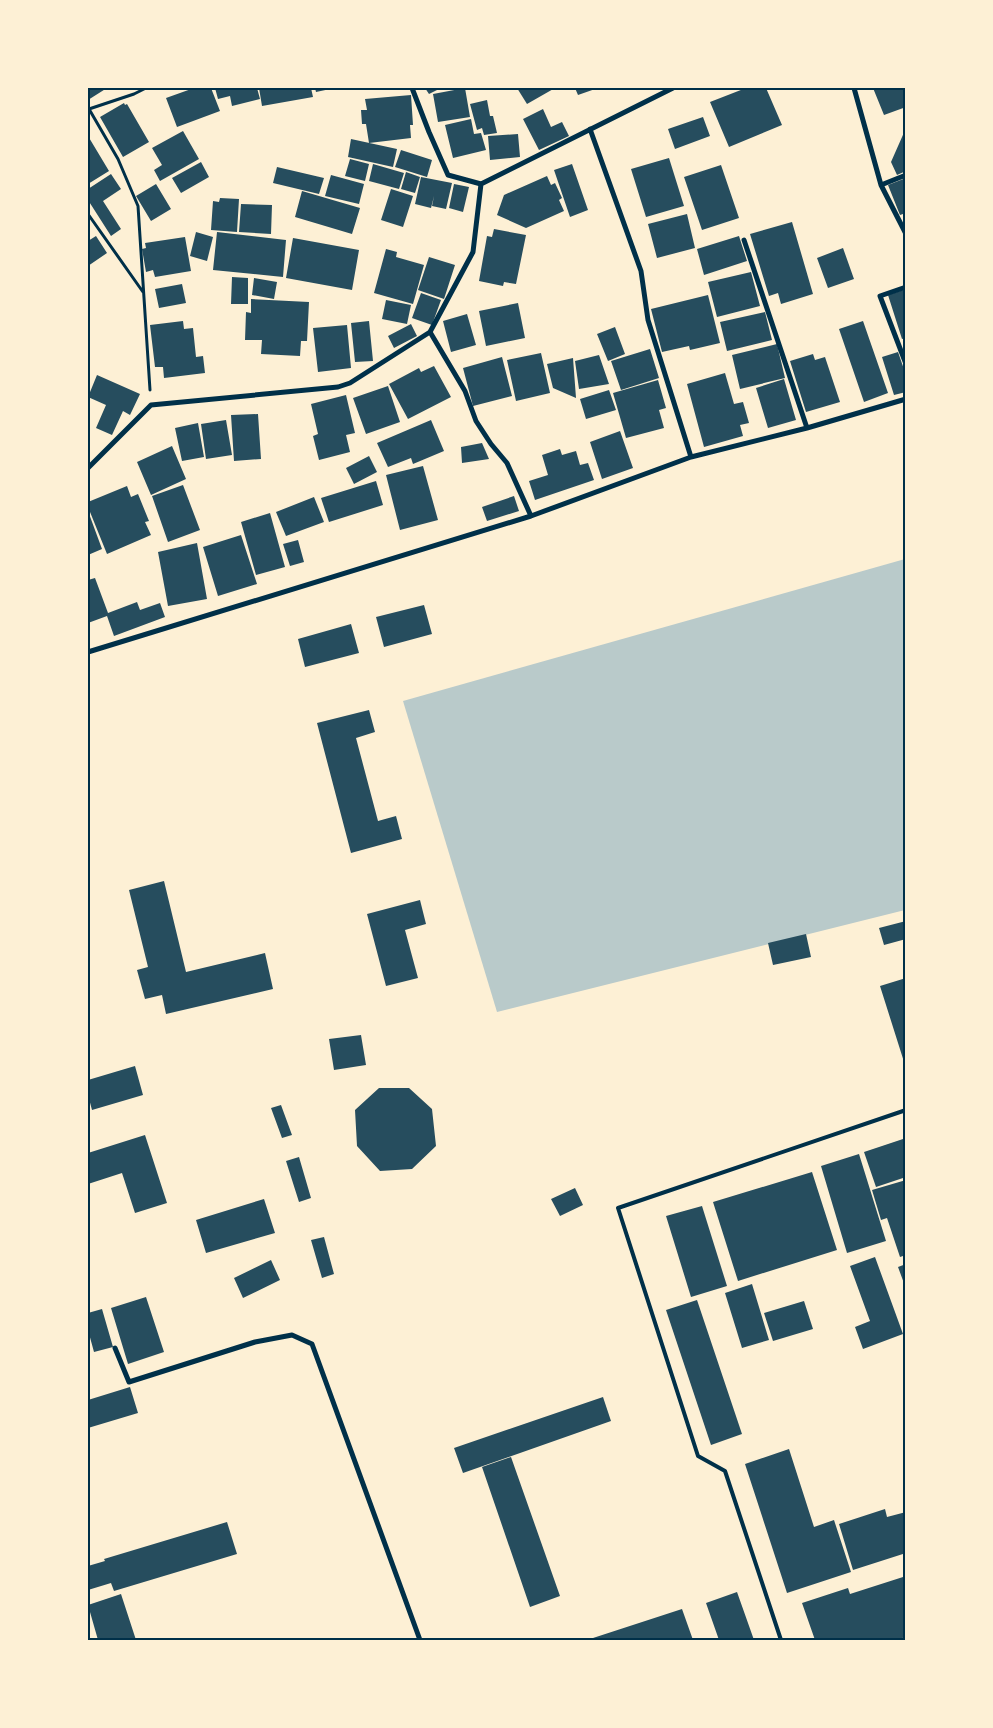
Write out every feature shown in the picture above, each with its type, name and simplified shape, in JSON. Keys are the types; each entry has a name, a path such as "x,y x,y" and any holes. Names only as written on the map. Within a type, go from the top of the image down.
{"street":[{"path":"412,88 448,175 481,184 673,88"},
{"path":"854,88 882,185 906,234"},
{"path":"590,129 640,271 648,320 691,457"},
{"path":"882,185 906,175"},
{"path":"88,468 151,405 338,387 350,383 430,332 472,252 481,184"},
{"path":"744,240 808,428"},
{"path":"906,287 880,296 906,364"},
{"path":"430,332 465,391 476,421 491,444 507,463 531,516"},
{"path":"88,652 531,516 691,457 808,428 906,399"},
{"path":"115,1348 129,1382 255,1342 292,1335 312,1344 420,1640"}],"lane":[{"path":"781,1640 725,1471 698,1456 618,1208 906,1110"}],"path":[{"path":"146,88 89,109 118,159 138,206 151,405"},
{"path":"88,214 143,293"}],"shaded area":[{"path":"905,559 905,910 497,1012 403,701"}],"building":[{"path":"88,88 107,88 88,100"},
{"path":"194,88 211,88 220,111 177,127 166,98"},
{"path":"215,88 257,88 260,99 232,106 230,96 218,99"},
{"path":"259,88 311,88 313,97 262,106"},
{"path":"315,88 335,88 316,92"},
{"path":"425,88 441,88 429,94"},
{"path":"465,88 470,117 438,122 433,94"},
{"path":"517,88 555,88 527,104"},
{"path":"575,88 598,88 578,95"},
{"path":"746,88 766,88 782,125 729,147 710,102"},
{"path":"873,88 906,88 906,107 884,115"},
{"path":"411,95 413,125 410,125 411,138 369,143 366,124 362,124 361,110 367,110 365,99"},
{"path":"487,100 490,116 493,116 497,133 484,135 482,128 477,130 470,104"},
{"path":"124,103 125,105 127,104 149,142 123,157 100,117"},
{"path":"543,109 551,127 562,122 569,136 539,150 523,119"},
{"path":"703,117 710,136 675,149 668,129"},
{"path":"471,119 474,134 481,133 486,150 453,158 445,125"},
{"path":"906,128 906,171 897,175 891,162"},
{"path":"183,131 199,159 160,181 154,170 162,165 152,148"},
{"path":"518,134 520,157 490,160 488,136"},
{"path":"88,136 109,171 88,184"},
{"path":"351,139 397,149 393,167 348,157"},
{"path":"401,150 432,160 427,177 395,167"},
{"path":"669,158 684,206 646,217 631,169"},
{"path":"350,159 369,164 365,181 345,176"},
{"path":"201,162 209,177 181,193 172,178"},
{"path":"373,164 404,173 399,189 369,181"},
{"path":"572,164 588,210 570,217 554,170"},
{"path":"721,165 739,218 702,230 684,177"},
{"path":"277,167 324,178 319,194 273,183"},
{"path":"406,172 420,177 415,193 401,189"},
{"path":"111,174 121,189 103,201 121,229 111,236 88,200 88,189"},
{"path":"331,175 364,184 359,204 325,196"},
{"path":"547,176 551,185 555,183 562,198 559,200 564,211 526,228 497,215 504,195"},
{"path":"421,177 452,183 446,209 432,206 434,196 431,208 415,204"},
{"path":"906,178 906,213 900,215 888,185"},
{"path":"156,184 171,209 151,221 136,196"},
{"path":"454,184 469,187 463,212 449,208"},
{"path":"391,189 413,196 403,227 381,220"},
{"path":"302,191 360,208 352,234 295,217"},
{"path":"220,198 239,199 237,232 211,230 213,201 219,202"},
{"path":"241,204 272,205 271,234 239,232"},
{"path":"687,214 695,248 657,258 648,224"},
{"path":"792,222 813,294 781,304 778,293 769,296 750,234"},
{"path":"494,229 526,235 516,284 504,282 503,286 479,281 487,236 492,237"},
{"path":"196,232 213,237 207,261 190,256"},
{"path":"217,232 286,240 283,277 213,270"},
{"path":"96,236 107,253 88,266 88,241"},
{"path":"739,236 747,261 704,275 697,249"},
{"path":"185,237 191,271 155,277 153,270 146,272 142,249 146,248 145,243"},
{"path":"293,238 359,250 352,290 286,278"},
{"path":"843,248 854,279 828,288 817,258"},
{"path":"386,249 397,252 396,257 424,265 413,304 374,293"},
{"path":"429,257 455,265 444,299 418,290"},
{"path":"751,272 760,306 717,317 708,282"},
{"path":"232,277 248,278 248,304 231,304"},
{"path":"254,278 277,282 274,299 252,295"},
{"path":"182,284 186,303 159,308 155,289"},
{"path":"906,289 906,338 902,339 888,295"},
{"path":"421,293 441,300 432,325 412,318"},
{"path":"708,295 720,343 690,350 689,346 662,352 651,309"},
{"path":"251,299 309,302 307,341 301,341 300,356 261,354 262,340 245,340 246,312 251,313"},
{"path":"386,300 411,305 407,324 382,319"},
{"path":"518,303 525,338 486,346 479,311"},
{"path":"765,312 772,340 727,351 720,322"},
{"path":"467,314 476,345 451,352 443,321"},
{"path":"183,321 184,329 193,328 196,357 203,356 205,373 164,378 163,367 155,367 150,325"},
{"path":"369,321 373,361 355,362 351,323"},
{"path":"863,321 888,393 864,402 839,329"},
{"path":"411,324 417,336 394,348 388,336"},
{"path":"347,325 351,368 318,372 313,328"},
{"path":"615,327 625,354 608,361 597,334"},
{"path":"777,344 785,378 740,389 732,355"},
{"path":"650,349 659,378 621,390 611,361"},
{"path":"898,352 906,375 906,392 894,395 882,357"},
{"path":"541,353 550,393 516,401 507,360"},
{"path":"813,354 815,360 825,357 840,402 806,412 790,361"},
{"path":"599,355 609,384 579,389 575,361"},
{"path":"502,357 512,396 473,406 463,368"},
{"path":"573,358 576,398 553,388 547,364"},
{"path":"434,366 451,397 408,419 389,384 419,368 421,372"},
{"path":"725,373 734,404 743,402 749,423 740,425 743,436 704,447 687,384"},
{"path":"97,375 140,394 130,415 123,411 112,435 96,428 106,405 88,397"},
{"path":"784,379 796,420 768,428 756,388"},
{"path":"658,380 666,408 659,410 664,428 626,438 613,393"},
{"path":"388,386 400,422 366,434 353,398"},
{"path":"609,390 616,410 586,419 580,399"},
{"path":"346,395 355,433 346,435 350,452 319,460 313,436 318,434 311,404"},
{"path":"258,414 261,459 234,461 231,415"},
{"path":"226,420 232,455 206,459 201,424"},
{"path":"431,420 444,451 413,464 411,458 388,467 377,443"},
{"path":"198,423 204,457 182,461 175,428"},
{"path":"620,431 633,468 602,479 590,442"},
{"path":"482,443 489,459 462,463 461,447"},
{"path":"172,446 186,479 151,495 137,462"},
{"path":"560,449 562,455 576,451 580,465 588,463 594,480 535,500 529,481 548,475 542,455"},
{"path":"369,456 377,472 354,484 346,468"},
{"path":"423,466 438,520 400,530 386,475"},
{"path":"376,481 383,505 329,522 321,498"},
{"path":"183,485 200,530 168,542 152,496"},
{"path":"127,486 131,497 138,494 149,521 145,522 151,535 107,554 88,507 88,502"},
{"path":"514,496 519,511 487,521 482,507"},
{"path":"314,497 324,522 286,536 276,512"},
{"path":"88,511 102,549 88,555"},
{"path":"270,513 285,567 256,575 241,522"},
{"path":"241,535 257,584 218,596 203,547"},
{"path":"298,540 304,562 290,566 283,544"},
{"path":"197,543 207,599 168,606 158,552"},
{"path":"95,578 108,613 137,602 140,610 160,603 165,617 114,636 107,616 88,623 88,580"},
{"path":"424,605 432,634 384,647 376,617"},
{"path":"351,624 359,653 305,667 298,639"},
{"path":"369,710 375,732 356,738 378,821 396,816 402,839 351,853 317,723"},
{"path":"164,881 186,972 265,953 273,989 166,1014 162,995 145,999 137,970 148,967 129,890"},
{"path":"420,900 426,924 405,930 418,978 386,986 367,914"},
{"path":"906,921 906,939 884,945 879,928"},
{"path":"806,934 811,957 773,965 768,943"},
{"path":"906,978 906,1065 905,1065 880,986"},
{"path":"361,1035 366,1065 334,1070 329,1039"},
{"path":"135,1066 143,1095 92,1110 88,1095 88,1080"},
{"path":"379,1088 409,1088 432,1109 436,1146 412,1169 380,1171 357,1146 355,1110"},
{"path":"281,1105 292,1135 282,1138 271,1108"},
{"path":"145,1135 167,1203 135,1213 122,1173 88,1184 88,1153"},
{"path":"906,1138 906,1177 876,1187 864,1152"},
{"path":"859,1154 886,1241 847,1253 821,1166"},
{"path":"299,1157 311,1198 299,1202 286,1161"},
{"path":"812,1172 837,1250 738,1281 713,1202"},
{"path":"906,1180 906,1255 900,1257 887,1218 881,1220 872,1190"},
{"path":"575,1188 583,1205 560,1216 551,1199"},
{"path":"264,1199 275,1233 206,1253 196,1220"},
{"path":"702,1206 727,1286 691,1297 666,1216"},
{"path":"324,1237 334,1274 322,1278 311,1240"},
{"path":"875,1257 903,1334 863,1349 855,1327 870,1321 850,1266"},
{"path":"271,1260 280,1280 243,1298 234,1278"},
{"path":"906,1264 906,1286 905,1286 898,1267"},
{"path":"752,1284 769,1340 742,1348 725,1293"},
{"path":"146,1297 164,1352 128,1364 111,1308"},
{"path":"697,1300 742,1434 711,1445 666,1310"},
{"path":"804,1301 813,1329 773,1341 764,1313"},
{"path":"102,1309 113,1347 94,1352 88,1330 88,1313"},
{"path":"130,1387 138,1413 88,1428 88,1400"},
{"path":"603,1397 611,1421 463,1473 454,1448"},
{"path":"789,1449 814,1527 834,1520 851,1572 787,1593 745,1464"},
{"path":"511,1457 560,1596 530,1607 482,1467"},
{"path":"885,1509 887,1517 906,1512 906,1553 853,1570 839,1524"},
{"path":"227,1522 237,1554 114,1591 111,1583 88,1590 88,1566 105,1561 104,1559"},
{"path":"903,1577 906,1584 906,1637 895,1640 815,1640 802,1603 848,1588 850,1594"},
{"path":"737,1592 754,1640 719,1640 706,1603"},
{"path":"121,1594 136,1640 98,1640 88,1605"},
{"path":"682,1609 693,1640 594,1640 593,1638"}]}
